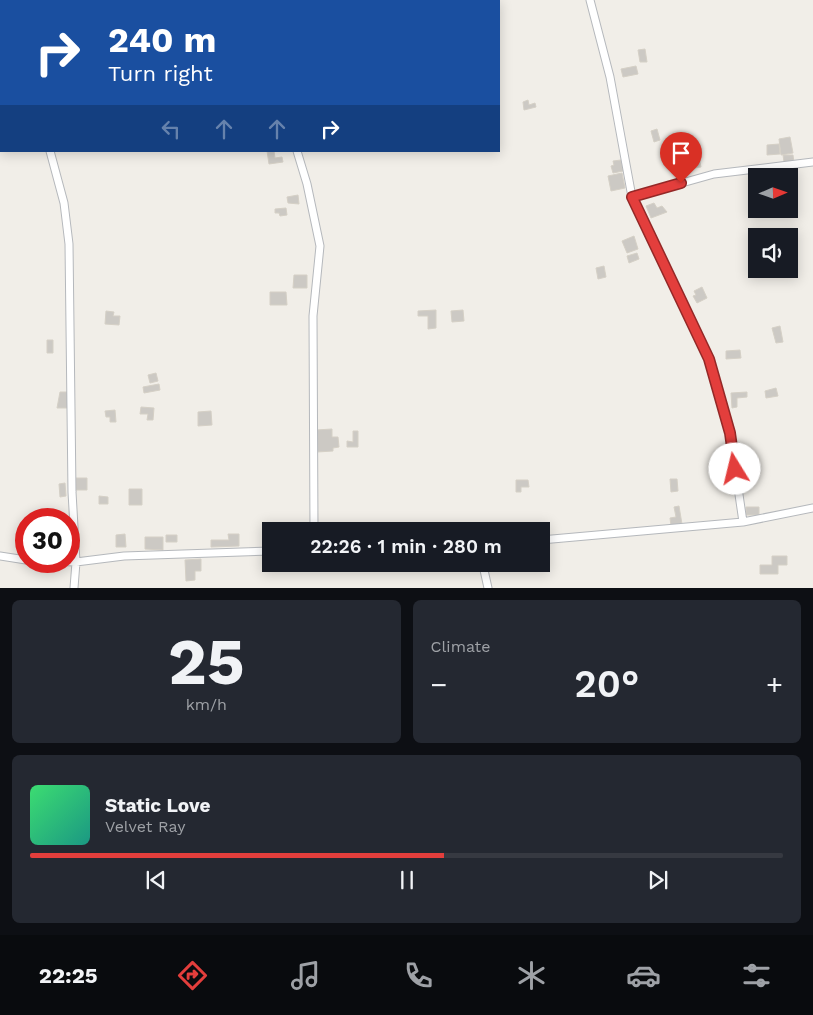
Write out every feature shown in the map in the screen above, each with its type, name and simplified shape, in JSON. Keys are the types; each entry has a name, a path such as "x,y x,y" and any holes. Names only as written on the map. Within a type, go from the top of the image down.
{"street":[{"path":"590,0 610,77 632,197 709,359 730,433 743,522"},
{"path":"50,152 64,203 69,244 73,508"},
{"path":"297,152 307,184 320,246 313,316 314,522"},
{"path":"632,197 714,174 813,162"},
{"path":"550,539 743,522 813,508"},
{"path":"80,562 124,556 262,551"},
{"path":"0,556 15,558"},
{"path":"484,572 488,588"},
{"path":"74,588 75,573"}],"building":[{"path":"645,49 647,62 640,62 638,50"},
{"path":"636,66 638,74 623,77 621,69"},
{"path":"528,100 529,105 535,103 536,107 524,110 523,102"},
{"path":"657,129 660,140 654,142 651,131"},
{"path":"790,137 793,153 781,155 779,139"},
{"path":"779,144 780,154 767,155 767,145"},
{"path":"267,152 274,152 275,158 282,157 283,162 269,164"},
{"path":"783,155 793,155 794,162 784,162"},
{"path":"699,157 701,167 694,168 692,158"},
{"path":"621,160 623,171 613,173 611,166 614,165 613,161"},
{"path":"622,173 625,188 611,191 608,176"},
{"path":"298,195 299,204 288,203 287,197"},
{"path":"654,203 657,208 662,206 667,212 651,218 646,206"},
{"path":"286,208 287,215 280,216 279,213 275,213 275,209"},
{"path":"634,236 638,249 627,253 622,241"},
{"path":"637,253 639,259 629,263 627,256"},
{"path":"604,266 606,277 598,279 596,268"},
{"path":"294,275 307,275 307,288 293,288"},
{"path":"702,287 707,298 697,303 693,296 696,295 694,291"},
{"path":"270,292 286,292 287,305 270,305"},
{"path":"436,310 436,328 428,329 428,316 418,316 418,311"},
{"path":"463,310 464,321 452,322 451,311"},
{"path":"106,311 114,312 113,316 120,316 119,325 105,324"},
{"path":"780,326 783,342 776,343 772,328"},
{"path":"47,340 53,340 53,353 47,353"},
{"path":"740,350 741,358 726,359 726,351"},
{"path":"156,373 158,381 150,383 148,375"},
{"path":"159,384 160,390 144,393 143,387"},
{"path":"776,388 778,396 766,398 765,391"},
{"path":"60,392 69,392 69,408 57,408"},
{"path":"747,392 747,397 737,398 737,407 732,408 731,393"},
{"path":"141,407 154,408 153,420 147,420 148,414 140,414"},
{"path":"115,410 116,422 110,422 110,417 106,417 105,411"},
{"path":"211,411 212,425 198,426 198,412"},
{"path":"332,429 332,437 338,437 339,447 333,448 333,451 317,452 316,430"},
{"path":"353,431 358,431 358,447 347,447 347,441 353,442"},
{"path":"76,478 87,478 87,490 76,490"},
{"path":"670,479 677,479 678,491 671,492"},
{"path":"516,480 528,480 529,487 521,487 521,492 516,492"},
{"path":"65,483 66,496 60,497 59,484"},
{"path":"129,489 142,489 142,505 129,505"},
{"path":"99,496 108,497 108,504 99,504"},
{"path":"679,506 682,524 671,526 670,518 676,517 674,507"},
{"path":"746,507 759,507 759,515 746,515"},
{"path":"125,534 126,547 116,547 116,535"},
{"path":"228,534 239,534 239,546 211,547 211,540 229,540"},
{"path":"166,535 177,535 177,542 166,542"},
{"path":"145,537 163,537 163,550 145,549"},
{"path":"772,556 787,556 787,565 778,565 778,574 760,574 760,565 772,565"},
{"path":"201,559 201,571 195,571 195,580 186,581 185,560"}],"route":[{"path":"681,183 632,197 709,359 730,433 735,469"}]}
